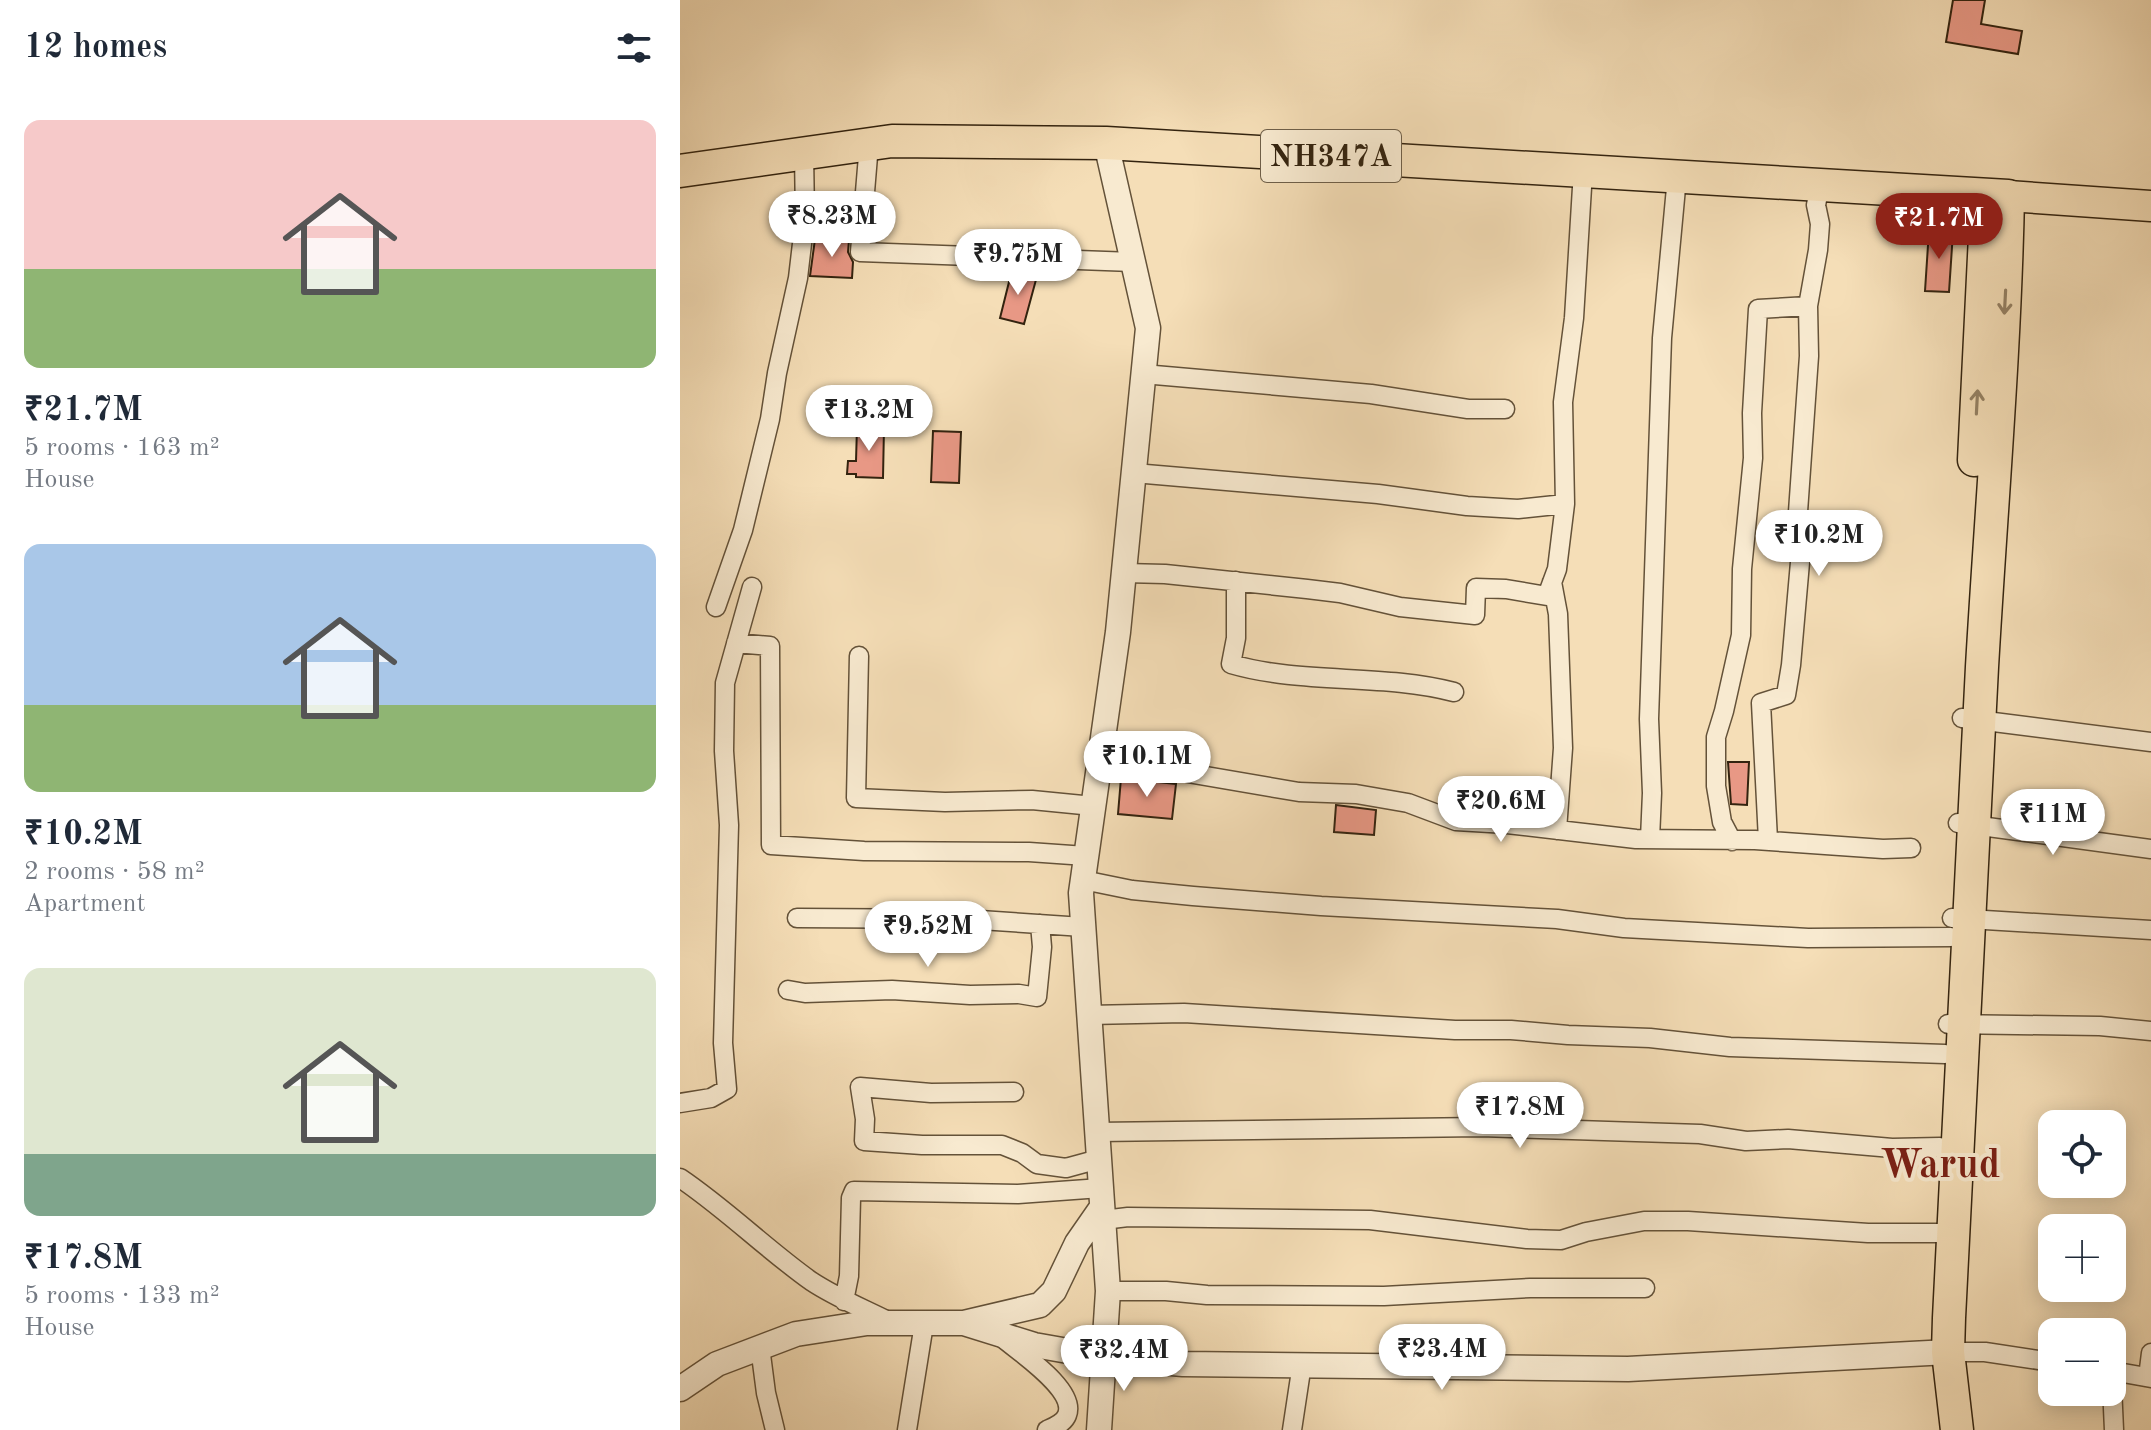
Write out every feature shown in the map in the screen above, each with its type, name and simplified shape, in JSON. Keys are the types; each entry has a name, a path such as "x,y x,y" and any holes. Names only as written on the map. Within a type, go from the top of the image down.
{"highway":[{"name":"NH347A","path":"680,171 892,141 1106,143 1996,196"},
{"path":"1939,1430 1953,1035 1966,823 1985,236 1996,196"},
{"path":"1953,1035 1940,1147 1938,1233 1940,1351 1957,1430"}],"main road":[{"path":"1996,196 2151,206"}],"street":[{"path":"1099,1430 1108,1291 1083,927 1083,880 1124,573 1148,328 1106,143"},
{"path":"869,144 860,252 1133,262"},
{"path":"716,607 743,530 770,419 796,287 805,218 804,153"},
{"path":"1124,573 1340,593 1400,607 1475,615 1476,588 1547,596 1557,569 1565,504 1563,402 1574,318 1583,171"},
{"path":"1650,839 1649,719 1662,338 1677,177"},
{"path":"1768,840 1761,703 1786,695 1791,665 1801,551 1798,512 1809,356 1808,306 1818,250 1820,224 1816,205 1820,185"},
{"path":"1732,841 1722,822 1718,798 1716,737 1741,635 1743,551 1753,458 1752,413 1758,309 1808,306"},
{"path":"1143,374 1371,394 1468,409 1505,409"},
{"path":"1134,473 1378,494 1467,506 1518,509 1565,504"},
{"path":"1236,581 1236,638 1231,664 1289,676 1333,676 1454,692"},
{"path":"1552,582 1558,614 1563,748 1557,830"},
{"path":"680,1103 711,1098 727,1089 723,1043 729,825 724,751 725,683 752,587"},
{"path":"736,643 770,646 771,845 864,851 1029,852 1086,856"},
{"path":"859,656 856,798 945,802 1032,800 1093,806"},
{"path":"1970,718 2151,742"},
{"path":"1100,758 1299,792 1356,794 1408,803 1456,821 1650,839 1768,840 1883,849 1911,848"},
{"path":"1966,823 2151,849"},
{"path":"1083,880 1132,890 1193,896 1557,919 1624,928 1821,938 1958,925 2151,930"},
{"path":"797,918 965,919 1083,927"},
{"path":"788,990 821,993 917,990 1037,997 1042,947 1040,924"},
{"path":"1089,1015 1184,1013 1455,1030 1650,1038 1730,1047 2100,1026 2151,1031"},
{"path":"1014,1092 931,1093 860,1087 865,1119 864,1141 1002,1145 1022,1153 1037,1164 1066,1168 1099,1159"},
{"path":"1097,1132 1481,1127 1700,1134 1746,1141 1788,1139 1892,1148 1940,1147"},
{"path":"680,1178 702,1192 809,1279 844,1301 893,1323"},
{"path":"844,1301 849,1276 851,1198 854,1191 1018,1194 1102,1205 1128,1217 1370,1220 1527,1239 1561,1240 1644,1221 1868,1233 1938,1233"},
{"path":"682,1388 717,1364 796,1334 867,1323 964,1323 1040,1305 1054,1291 1077,1243 1102,1205"},
{"path":"1108,1291 1384,1296 1530,1288 1645,1288"},
{"path":"964,1323 1034,1345 1102,1357 1183,1364 1628,1369 1940,1351 1985,1352 2038,1360"},
{"path":"907,1430 924,1324"},
{"path":"995,1332 1048,1374 1061,1390 1068,1404 1068,1415 1061,1423 1047,1430"},
{"path":"760,1347 775,1430"},
{"path":"2126,1374 2150,1378 2151,1353"},
{"path":"1292,1430 1302,1364"},
{"path":"2113,1406 2114,1430"}],"building":[{"path":"1953,0 1985,0 1981,24 2022,31 2018,54 1946,42"},
{"path":"1929,230 1953,232 1949,292 1925,291"},
{"path":"815,239 849,240 852,278 810,276"},
{"path":"1012,270 1037,276 1024,324 1000,318"},
{"path":"857,427 884,427 883,478 847,474 848,461 856,461"},
{"path":"933,431 961,432 959,483 931,482"},
{"path":"1728,762 1749,762 1747,805 1731,804"},
{"path":"1121,778 1176,784 1172,819 1118,814"},
{"path":"1336,805 1376,810 1374,835 1334,832"}],"district":[{"name":"Warud","path":"1940,1163"}]}
